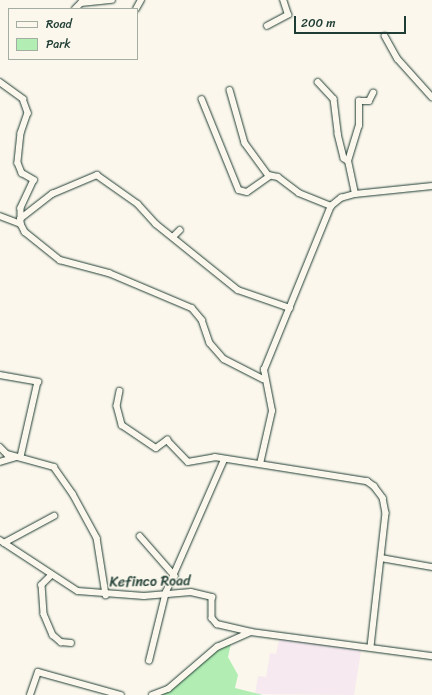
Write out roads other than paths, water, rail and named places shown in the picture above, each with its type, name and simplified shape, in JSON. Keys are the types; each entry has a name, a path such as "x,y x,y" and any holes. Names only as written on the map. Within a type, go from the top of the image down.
{"street":[{"path":"76,8 81,3 112,0"},
{"path":"267,26 288,15 283,0"},
{"path":"385,36 398,59 432,97"},
{"path":"0,82 23,99 28,113 20,133 18,163 22,173 31,176 34,184 22,208 21,221"},
{"path":"318,82 334,99 338,134 344,158 348,162"},
{"path":"230,90 245,144 270,176"},
{"path":"355,194 348,162 359,126 359,101 369,101 373,93"},
{"path":"202,100 223,157 241,192 270,176 278,177 293,189 331,206"},
{"path":"21,221 52,194 97,175 174,236 238,290 290,308"},
{"path":"260,464 272,411 263,380 331,206 341,198 355,194 432,186"},
{"path":"0,216 21,221 54,257 108,273 192,308 202,320 210,343 224,359 263,380"},
{"path":"174,236 180,230"},
{"path":"0,375 38,382 19,457"},
{"path":"120,391 116,406 119,422 135,435 156,448 167,440 188,462 216,457 224,460 260,464 367,481 374,486 386,505 371,646"},
{"path":"0,447 19,457 54,467 74,494 97,538 106,595"},
{"path":"0,462 19,457"},
{"path":"149,661 166,592 175,576 224,460"},
{"path":"2,541 54,516"},
{"path":"140,536 175,576"},
{"name":"Kefinco Road","path":"2,541 51,576 78,591 106,595 144,596 166,592 211,596 214,621 251,632 371,646 432,656"},
{"path":"381,558 432,566"},
{"path":"51,576 42,585 44,614 53,635 61,642 71,643"},
{"path":"152,695 168,689 217,647 251,632"},
{"path":"30,695 38,672 121,695"}]}
